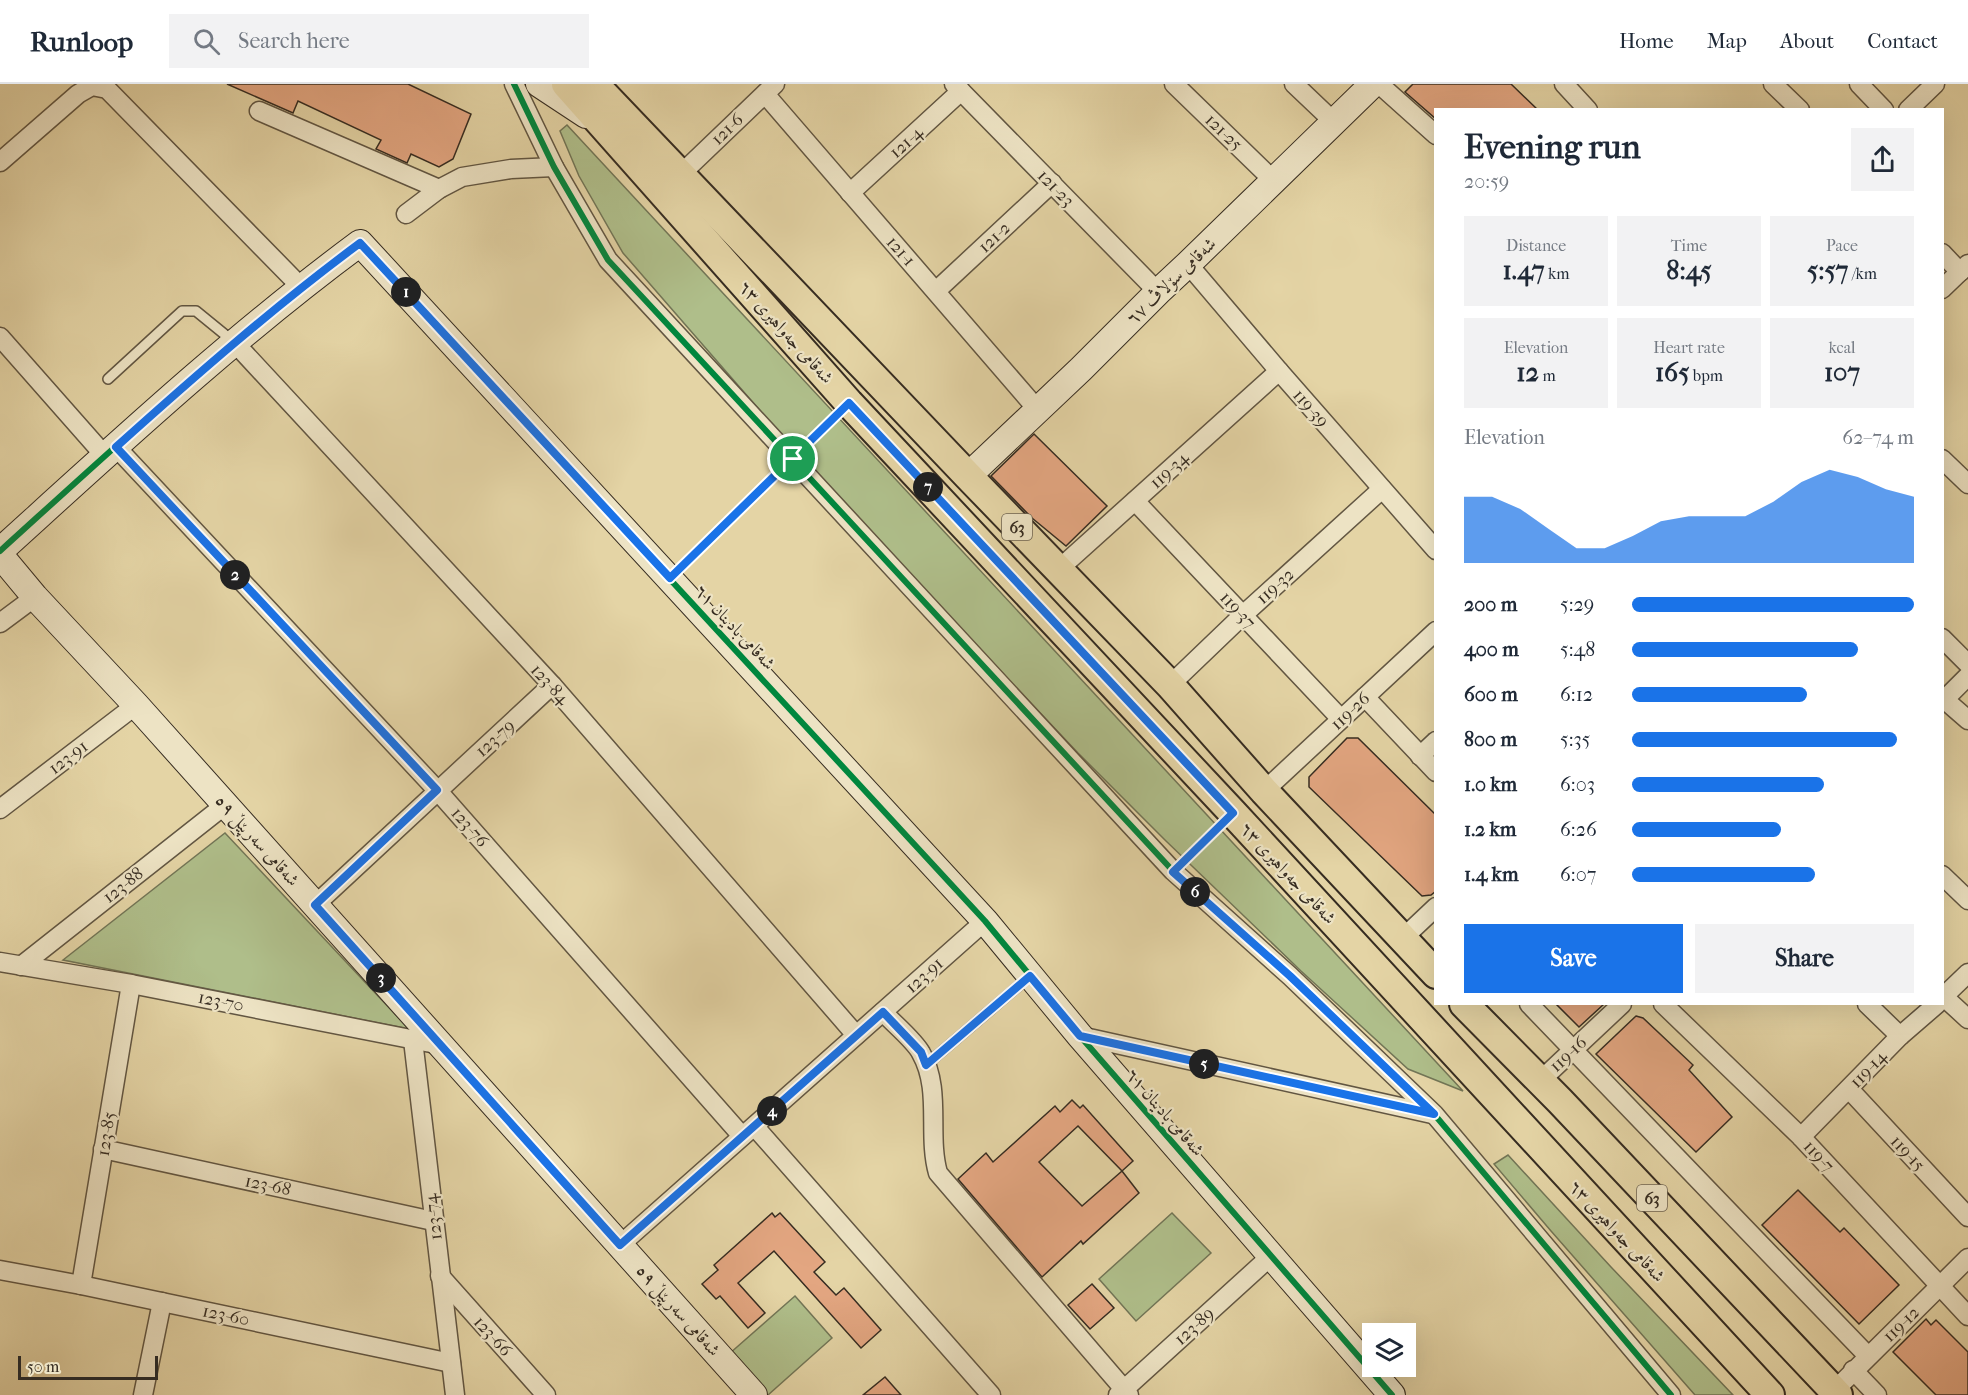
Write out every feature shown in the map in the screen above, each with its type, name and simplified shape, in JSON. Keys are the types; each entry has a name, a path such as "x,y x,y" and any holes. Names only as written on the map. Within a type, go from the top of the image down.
{"main road":[{"name":"شەقامی جەواهیری ٦٣","path":"566,84 849,403 1233,813 1770,1395"},
{"name":"شەقامی جەواهیری ٦٣","path":"604,88 680,175 1170,685 1401,940 1434,972"},
{"name":"63","path":"1465,1005 1836,1393"}],"street":[{"path":"514,84 554,167 608,260 1173,872 1290,976 1434,1114 1671,1395"},
{"path":"539,84 604,126"},
{"name":"121-25","path":"1174,84 1274,181"},
{"path":"1294,84 1334,122"},
{"name":"شەقامی سۆلاڤ ٦٧","path":"968,476 1373,84"},
{"path":"1379,84 1434,133"},
{"path":"1773,84 1798,108"},
{"path":"1860,84 1882,108"},
{"path":"1910,108 1935,84"},
{"path":"0,162 78,94 92,86 107,89 302,287"},
{"name":"121-23","path":"958,88 1158,292"},
{"name":"121-4","path":"850,193 958,88"},
{"path":"1575,88 1587,108"},
{"name":"121-6","path":"680,175 770,89"},
{"name":"121-1","path":"770,89 850,193 1037,409"},
{"path":"259,111 439,189"},
{"path":"406,214 439,189 462,177 511,169 554,167"},
{"name":"121-2","path":"936,291 1052,183"},
{"name":"شەقامی بادینان ٦١","path":"0,553 234,342 360,243 985,921 1080,1036 1392,1395"},
{"path":"1944,254 1964,268 1944,287"},
{"name":"119-39","path":"1188,264 1278,371 1434,548"},
{"name":"123-76","path":"0,337 437,790 991,1395"},
{"name":"123-84","path":"234,342 552,685 856,1035"},
{"name":"119-34","path":"1059,569 1278,371"},
{"path":"1944,461 1967,481"},
{"name":"119-32","path":"1170,685 1243,615 1382,489"},
{"name":"119-37","path":"1135,501 1341,719"},
{"name":"شەقامی سەرپێڵ ٥٩","path":"0,553 35,597 136,705 754,1395"},
{"path":"0,623 35,597"},
{"name":"119-26","path":"1264,791 1434,633"},
{"path":"1944,640 1968,664"},
{"path":"1968,676 1944,701 1968,720"},
{"name":"123-79","path":"315,905 552,685"},
{"path":"1365,697 1434,770"},
{"name":"123-91","path":"0,809 136,705"},
{"path":"1420,756 1434,743"},
{"name":"123-88","path":"21,966 225,805"},
{"path":"1944,877 1968,900"},
{"path":"1401,940 1434,908"},
{"name":"123-91","path":"620,1245 985,921"},
{"name":"123-70","path":"0,962 131,984 441,1045"},
{"name":"119-14","path":"1944,996 1968,973"},
{"name":"123-85","path":"81,1285 131,984"},
{"path":"1944,1001 1968,1019"},
{"path":"1530,1005 1868,1356"},
{"name":"119-16","path":"1540,1081 1621,1005"},
{"name":"119-7","path":"1664,1005 1801,1137 1968,1316"},
{"path":"1869,1005 1900,1036"},
{"name":"119-14","path":"1801,1137 1900,1036 1934,1005"},
{"path":"883,1012 921,1052 931,1077 933,1158 938,1173 1124,1393"},
{"path":"1080,1036 1434,1114"},
{"name":"123-74","path":"413,1040 455,1395"},
{"name":"119-15","path":"1848,1089 1968,1217"},
{"name":"123-68","path":"103,1149 433,1221"},
{"name":"123-89","path":"1124,1393 1271,1256"},
{"name":"119-12","path":"1836,1393 1853,1370 1968,1258"},
{"name":"123-60","path":"0,1270 451,1363"},
{"name":"123-66","path":"440,1276 546,1395"},
{"path":"143,1395 162,1302"},
{"path":"1853,1370 1877,1395"}],"lane":[{"path":"108,378 182,311 196,311 234,342"},
{"path":"926,1065 1030,976"}],"path":[{"path":"670,578 849,403"},
{"path":"1173,872 1233,813"}],"green space":[{"path":"567,125 1463,1091 1408,1069 1301,971 1078,753 822,482 623,253 579,176 560,131"},
{"path":"225,833 409,1029 63,960"},
{"path":"1508,1155 1733,1395 1695,1395 1494,1164"},
{"path":"1172,1213 1211,1253 1136,1321 1099,1279"},
{"path":"795,1296 832,1338 768,1395 765,1395 729,1354"}],"building":[{"path":"227,84 408,84 471,114 453,159 439,167 411,154 407,163 376,149 381,140 298,101 293,113"},
{"path":"1413,84 1511,84 1536,108 1434,108 1434,117 1405,92"},
{"path":"1034,434 1107,506 1066,546 1032,518 991,476"},
{"path":"1347,738 1358,738 1434,813 1434,893 1422,896 1309,787 1309,777"},
{"path":"1557,1005 1603,1005 1579,1027"},
{"path":"1636,1016 1643,1018 1693,1065 1689,1070 1732,1117 1696,1152 1596,1054"},
{"path":"1072,1100 1080,1108 1083,1105 1133,1161 1122,1171 1139,1193 1083,1244 1081,1241 1042,1277 958,1179 986,1153 993,1162 1055,1106 1060,1112","holes":["1078,1126 1122,1171 1082,1206 1039,1162"]},
{"path":"1798,1190 1840,1232 1844,1228 1899,1285 1859,1324 1762,1225"},
{"path":"772,1213 775,1217 780,1213 825,1262 814,1272 836,1295 844,1288 881,1330 861,1348 774,1251 738,1283 765,1313 748,1328 720,1296 716,1299 702,1284 718,1270 714,1265"},
{"path":"1092,1284 1114,1308 1090,1329 1068,1305"},
{"path":"1926,1319 1931,1325 1936,1320 1968,1352 1968,1395 1936,1395 1893,1352"},
{"path":"885,1377 901,1395 863,1395"}],"cycle path":[{"path":"514,84 554,167 608,260 1173,871 1290,976 1434,1114 1671,1395"},
{"path":"0,551 221,354 360,243 985,921 1080,1036 1392,1395"}],"route":[{"path":"360,243 670,578 793,459 849,403 1233,813 1173,872 1290,976 1434,1114 1080,1036 1030,976 926,1065 921,1052 883,1012 620,1245 315,905 437,790 116,447 234,342 360,243"}]}
